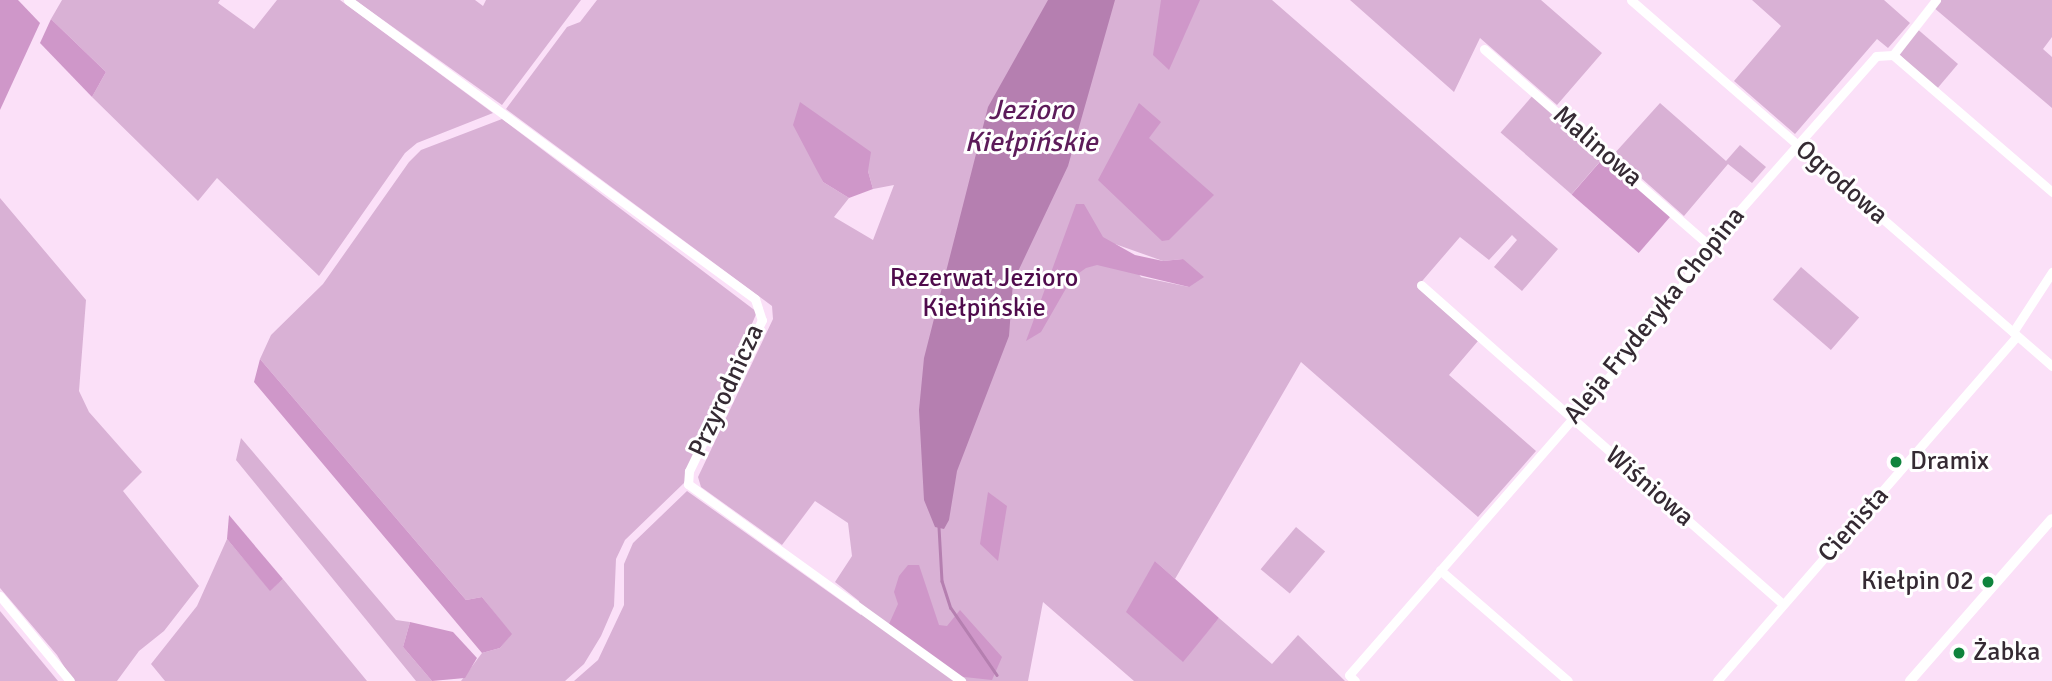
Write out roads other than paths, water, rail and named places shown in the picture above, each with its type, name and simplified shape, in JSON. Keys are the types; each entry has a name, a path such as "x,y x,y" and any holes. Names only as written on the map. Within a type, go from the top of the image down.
{"street":[{"name":"Przyrodnicza","path":"348,0 755,299 762,320 690,471 688,484 961,681"},
{"name":"Ogrodowa","path":"1631,0 2052,366"},
{"name":"Aleja Fryderyka Chopina","path":"1352,678 1440,570 1660,319 1709,245 1876,56 1893,55 1936,0"},
{"name":"Malinowa","path":"1484,49 1709,245"},
{"path":"1893,55 2052,192"},
{"name":"Cienista","path":"1717,681 2015,334 2052,272"},
{"name":"Wiśniowa","path":"1422,285 1783,604"},
{"path":"1910,681 2052,519"},
{"path":"1440,570 1568,681"},
{"path":"0,596 70,681"}],"water":[{"name":"Jezioro Kiełpińskie","path":"1048,0 1115,0 1068,166 1013,282 1009,336 957,471 949,520 944,529 935,527 924,500 919,410 924,358 988,107"}],"waterway":[{"path":"939,527 942,581 951,608 997,675"}],"place":[{"name":"Dramix","path":"1896,462"},
{"name":"Kiełpin 02","path":"1988,582"},
{"name":"Żabka","path":"1959,653"}],"park label":[{"name":"Rezerwat Jezioro Kiełpińskie","path":"984,294"}]}
